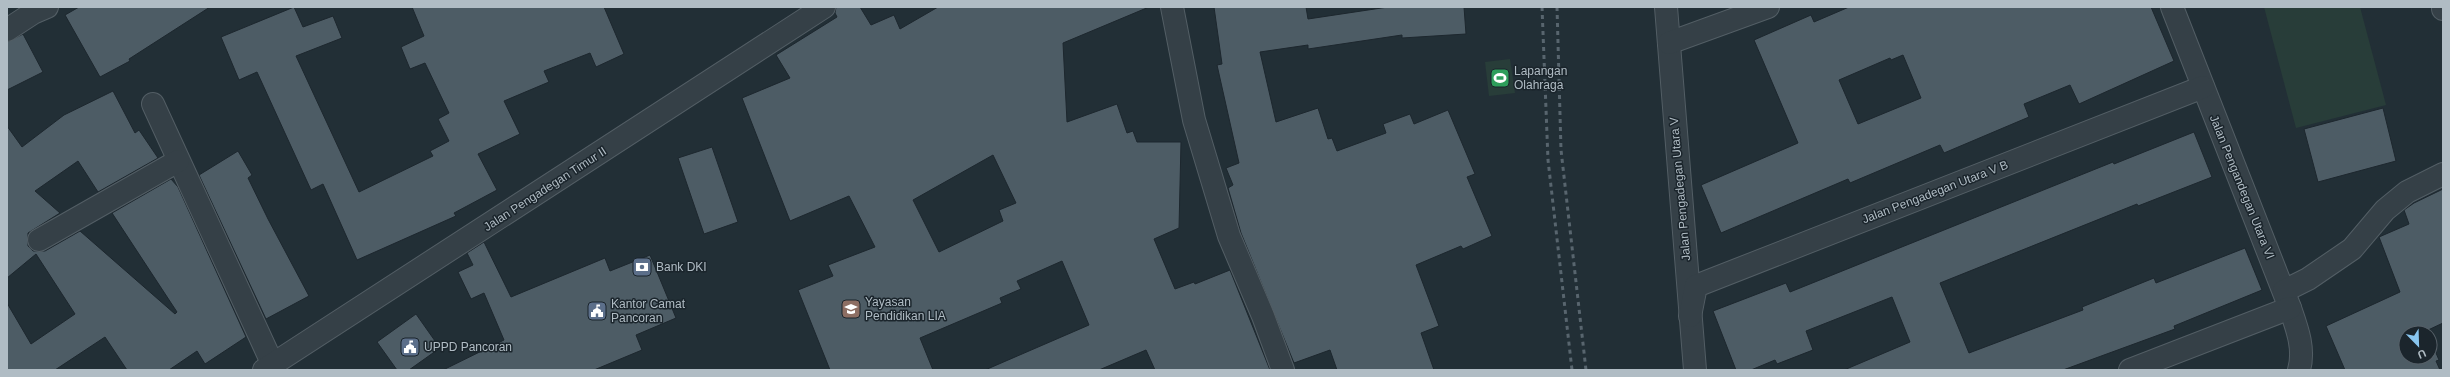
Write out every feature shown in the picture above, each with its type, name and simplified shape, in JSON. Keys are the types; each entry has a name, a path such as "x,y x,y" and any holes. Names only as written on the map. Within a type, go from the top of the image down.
{"street":[{"path":"7,30 33,13 47,7"},
{"name":"Jalan Pengadegan Timur II","path":"268,367 824,7"},
{"path":"1172,7 1194,120 1229,236 1263,316 1283,370"},
{"name":"Jalan Pengadegan Utara V","path":"1666,7 1695,370"},
{"path":"1669,43 1768,7"},
{"name":"Jalan Pengandegan Utara VI","path":"2172,7 2287,300 2299,335 2301,363 2299,370"},
{"name":"Jalan Pengadegan Utara V B","path":"1690,316 1696,286 2203,87"},
{"path":"153,104 268,367"},
{"path":"39,240 178,161"},
{"path":"2130,370 2287,300 2308,279 2352,249 2385,210 2407,192 2443,174"}],"green space":[{"path":"2264,7 2360,7 2386,105 2296,128"},
{"name":"Lapangan Olahraga","path":"1510,59 1515,93 1489,96 1485,62"}],"building":[{"path":"79,7 210,7 129,59 130,61 100,77 65,15"},
{"path":"294,7 303,27 333,16 342,38 296,56 359,192 433,156 430,151 449,141 438,119 449,113 425,63 410,69 401,47 424,36 412,7 604,7 624,54 596,67 590,53 544,71 549,82 504,101 520,134 478,154 497,190 454,213 456,216 357,260 323,184 311,190 257,72 239,80 221,37"},
{"path":"836,7 860,7 871,25 894,15 900,29 938,7 1149,7 1063,43 1067,122 1117,104 1127,133 1133,131 1137,142 1181,142 1179,228 1154,239 1175,289 1194,282 1195,284 1230,270 1270,370 1155,370 1146,350 1099,370 985,370 1089,325 1062,261 1017,281 1021,289 1000,298 1002,303 920,338 933,370 830,370 798,290 833,276 828,265 875,247 849,196 790,221 742,98 790,78 776,55 837,17 835,13","holes":["993,155 1016,203 999,210 1003,221 939,252 913,200"]},
{"path":"1214,7 1306,7 1308,19 1388,7 1464,7 1466,34 1402,38 1402,35 1308,49 1308,45 1260,52 1276,122 1318,108 1328,139 1332,138 1337,151 1386,133 1383,124 1410,114 1414,124 1448,110 1475,174 1467,177 1492,236 1463,249 1461,246 1416,265 1439,326 1421,333 1434,370 1337,370 1330,350 1294,363 1241,233 1228,188 1233,185 1226,168 1239,163 1217,65 1222,64"},
{"path":"1849,7 2151,7 2174,61 2079,104 2070,85 2024,104 2029,117 1944,153 1940,145 1850,183 1848,179 1721,233 1701,185 1798,143 1754,40 1811,15 1814,22","holes":["1903,55 1921,98 1858,124 1839,80 1890,58 1891,60"]},
{"path":"23,34 43,72 7,90 7,42"},
{"path":"113,91 135,133 139,130 158,158 98,192 78,161 35,191 60,213 28,233 28,246 33,251 45,251 80,231 175,314 177,312 112,213 171,179 178,187 246,337 205,364 197,351 169,370 127,370 105,337 55,370 7,370 7,303 31,344 75,314 36,254 7,278 7,126 22,147 64,115"},
{"path":"2383,108 2396,161 2318,182 2304,129"},
{"path":"2194,132 2212,177 2138,206 2137,204 1940,283 1969,353 2083,310 2082,307 2154,278 2156,283 2245,248 2262,290 2174,326 2175,329 2063,370 1844,370 1910,342 1892,297 1806,331 1813,350 1777,364 1775,360 1751,370 1736,370 1713,311 1786,283 1790,292 2113,162 2114,164"},
{"path":"712,147 738,222 704,234 678,158"},
{"path":"238,151 252,175 248,178 268,219 309,296 266,319 199,175"},
{"path":"2443,189 2443,323 2438,325 2398,325 2398,365 2438,365 2440,370 2345,370 2326,326 2400,292 2379,237 2409,224 2404,210 2414,203"},
{"name":"Kantor Camat Pancoran","path":"484,242 511,297 605,258 610,271 650,255 676,318 636,335 642,350 594,370 443,370 504,340 484,293 471,299 458,272 473,265 467,253"},
{"path":"416,314 440,348 409,370 397,370 377,342"}],"railway":[{"path":"1542,7 1548,160 1572,370"},
{"path":"1557,7 1561,150 1586,370"}],"place":[{"name":"Lapangan Olahraga","path":"1500,78"},
{"name":"Bank DKI","path":"642,267"},
{"name":"Yayasan Pendidikan LIA","path":"851,309"},
{"name":"Kantor Camat Pancoran","path":"597,311"},
{"name":"UPPD Pancoran","path":"410,347"}]}
